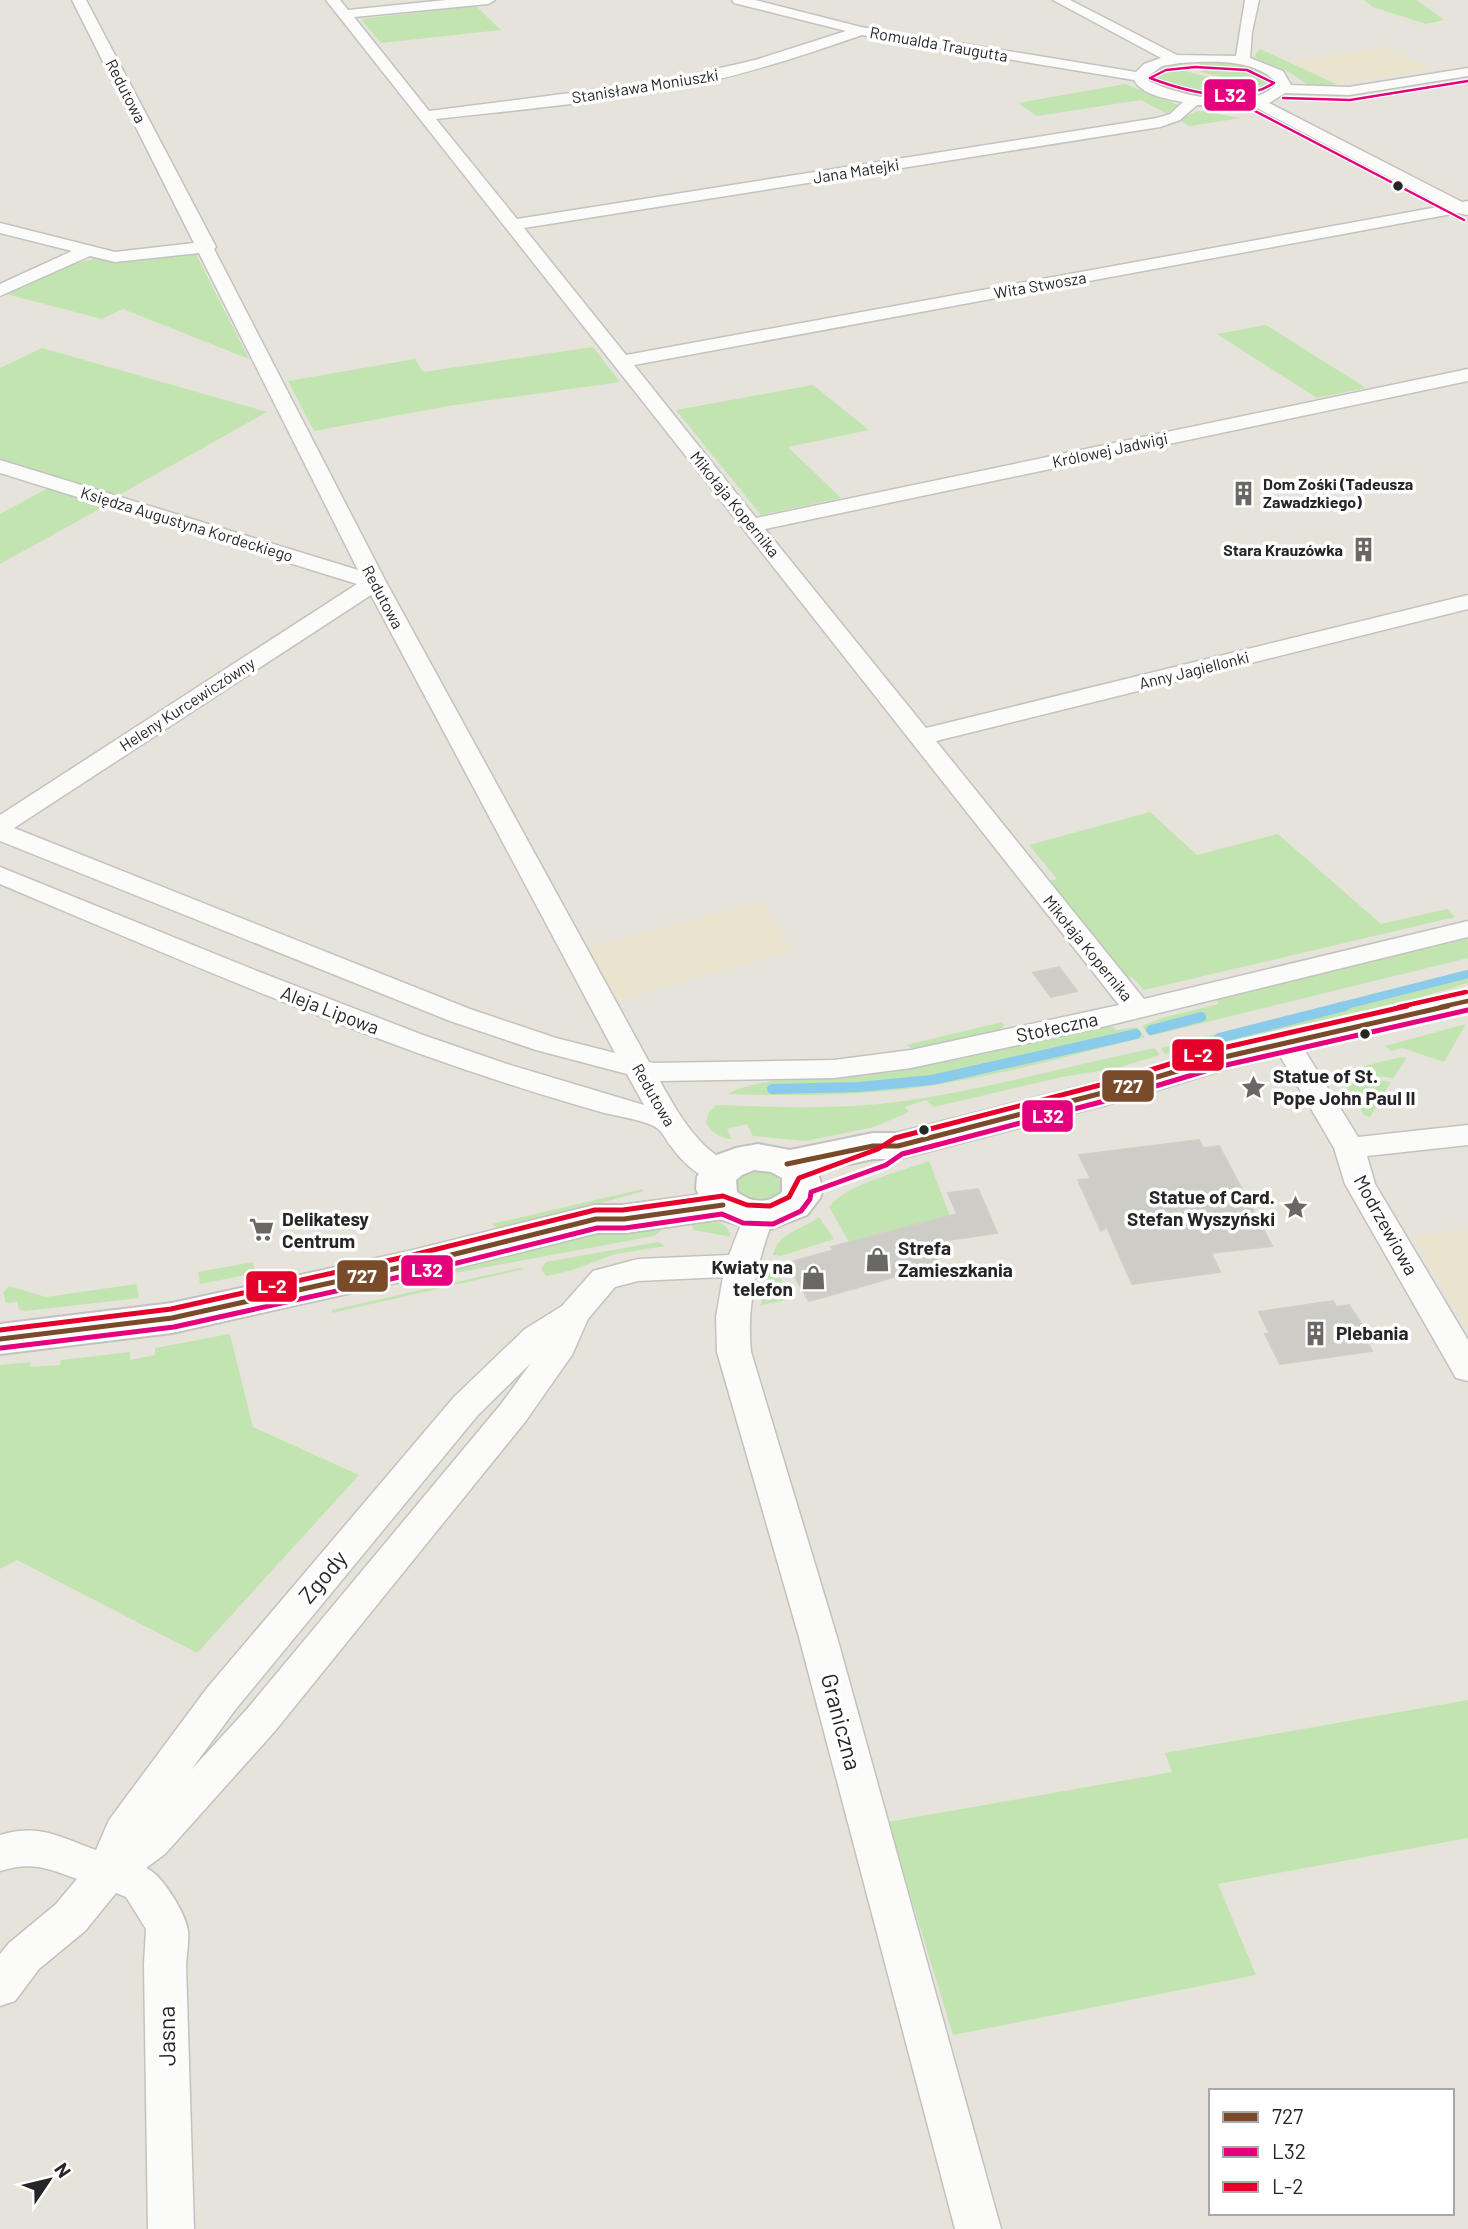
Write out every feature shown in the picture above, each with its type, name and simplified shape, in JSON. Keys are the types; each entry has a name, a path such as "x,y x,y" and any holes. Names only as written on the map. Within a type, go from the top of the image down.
{"street":[{"name":"Redutowa","path":"79,0 207,247 375,582 639,1070 668,1121 729,1194"},
{"path":"338,7 488,0"},
{"name":"Romualda Traugutta","path":"740,0 861,31 1140,77"},
{"path":"1060,0 1174,59"},
{"path":"1243,61 1245,32 1252,0"},
{"name":"Mikołaja Kopernika","path":"338,7 1136,1008"},
{"name":"Stanisława Moniuszki","path":"424,116 610,94 696,80 791,56 861,31"},
{"path":"1283,89 1285,83 1280,75 1243,61 1174,59 1154,64 1143,70 1140,77 1143,84 1153,91 1192,102 1255,101 1283,89 1349,91 1468,72"},
{"path":"1255,101 1465,208"},
{"name":"Jana Matejki","path":"513,225 1160,122 1175,117 1192,102"},
{"name":"Wita Stwosza","path":"621,362 1465,208"},
{"path":"0,228 121,257 207,247"},
{"path":"0,291 87,251"},
{"name":"Królowej Jadwigi","path":"752,525 1468,375"},
{"name":"Księdza Augustyna Kordeckiego","path":"0,466 375,582"},
{"name":"Heleny Kurcewiczówny","path":"0,825 375,582"},
{"name":"Anny Jagiellonki","path":"920,737 1468,602"},
{"path":"0,832 460,1015 546,1044 639,1070"},
{"name":"Aleja Lipowa","path":"0,875 362,1023 536,1084 668,1121"},
{"name":"Stołeczna","path":"639,1070 667,1073 872,1066 1136,1008 1468,929"},
{"path":"795,1175 882,1157 898,1146 1114,1090 1220,1058 1468,1001"},
{"name":"Modrzewiowa","path":"1287,1044 1349,1148 1360,1184 1468,1369"},
{"path":"1349,1148 1468,1135"},
{"path":"0,1339 172,1318 411,1265 596,1219 624,1219 729,1194 785,1211 802,1195 795,1175 776,1159 750,1157 727,1165 729,1194"},
{"name":"Graniczna","path":"729,1194 741,1265 732,1309 734,1352 818,1637 978,2229"},
{"name":"Zgody","path":"0,1987 24,1956 69,1918 109,1871 151,1842 261,1720 513,1413 559,1348 574,1314 604,1279 638,1270 741,1265"},
{"name":"Jasna","path":"0,1853 16,1848 39,1847 139,1884 156,1906 167,1928 165,1964 171,2229"}],"shaded area":[{"path":"1383,47 1433,69 1336,84 1288,62"},
{"path":"761,901 792,951 614,1001 586,949"},
{"path":"1468,1229 1468,1330 1413,1236"}],"green space":[{"path":"1364,0 1417,0 1444,20 1426,24 1373,7"},
{"path":"476,6 501,30 381,43 361,19"},
{"path":"1260,49 1336,84 1312,86 1285,70 1254,57"},
{"path":"1223,61 1263,71 1277,82 1276,87 1266,93 1245,86 1247,84 1201,72 1206,68 1197,62 1169,67 1221,80 1218,83 1264,95 1205,100 1175,94 1149,81 1150,73 1167,65 1185,62"},
{"path":"1125,84 1178,105 1167,114 1141,100 1037,116 1018,103"},
{"path":"1197,111 1241,118 1190,126 1179,120"},
{"path":"196,254 249,359 123,309 102,319 6,294 68,265 94,259 118,260"},
{"path":"1266,325 1366,388 1317,398 1217,334"},
{"path":"593,347 620,382 448,406 314,431 288,381 415,359 423,372"},
{"path":"42,348 267,412 117,496 0,460 0,368"},
{"path":"813,385 869,430 788,447 841,498 761,515 676,410"},
{"path":"48,488 105,506 0,564 0,514"},
{"path":"1150,812 1197,855 1278,834 1381,924 1447,909 1455,917 1144,990 1132,977 1123,979 1042,883 1057,879 1029,845"},
{"path":"1468,938 1468,958 1150,1036 1142,1026 1165,1017 1219,1004 1215,998"},
{"path":"1468,970 1468,983 1356,1017 1219,1046 1213,1040 1165,1054 1161,1048"},
{"path":"1002,1022 1004,1025 1001,1030 913,1049 906,1045"},
{"path":"1466,1024 1444,1062 1402,1048 1391,1051 1385,1046"},
{"path":"1111,1025 1116,1030 1137,1027 1145,1037 1002,1072 915,1088 822,1095 728,1094 762,1083 783,1080 873,1074 919,1067"},
{"path":"1155,1048 1160,1055 1117,1068 1062,1077 934,1107 926,1100 905,1107 909,1112 874,1127 806,1141 753,1136 747,1124 727,1129 732,1139 713,1132 706,1122 708,1114 716,1105 834,1107 881,1104 936,1096"},
{"path":"1407,1058 1393,1078 1370,1075 1364,1066"},
{"path":"1339,1074 1391,1082 1370,1117 1364,1115"},
{"path":"929,1161 950,1216 849,1242 829,1207 861,1185"},
{"path":"753,1170 775,1175 782,1184 780,1194 768,1200 757,1201 735,1191 735,1181"},
{"path":"643,1189 644,1191 500,1231 492,1224"},
{"path":"819,1217 834,1239 781,1256 773,1255 785,1236"},
{"path":"688,1218 720,1222 729,1230 731,1237 694,1230"},
{"path":"659,1223 661,1231 654,1236 449,1274 446,1266 554,1242"},
{"path":"658,1242 665,1246 615,1254 573,1270 546,1276 541,1269 546,1262"},
{"path":"768,1261 776,1262 787,1300 761,1305"},
{"path":"253,1262 256,1273 200,1284 198,1272"},
{"path":"524,1269 332,1313 332,1310"},
{"path":"136,1284 139,1298 25,1311 19,1309 17,1302 6,1303 3,1293 9,1286 46,1297"},
{"path":"230,1334 253,1427 359,1475 197,1653 17,1560 0,1569 0,1365 30,1362 30,1367 60,1365 61,1360 130,1352 130,1360 155,1355 155,1348"},
{"path":"1468,1700 1468,1838 1218,1884 1256,1975 953,2035 888,1822 1172,1772 1165,1753"}],"building":[{"path":"1059,967 1077,991 1051,997 1033,973"},
{"path":"1199,1140 1203,1148 1219,1146 1272,1246 1211,1253 1220,1272 1132,1284 1107,1227 1101,1231 1078,1180 1091,1179 1079,1155"},
{"path":"978,1189 997,1233 927,1243 940,1264 809,1301 787,1263 834,1250 831,1247 957,1214 948,1193"},
{"name":"Plebania","path":"1333,1301 1336,1307 1349,1305 1366,1331 1362,1332 1372,1351 1280,1364 1265,1334 1270,1334 1259,1312"}],"waterway":[{"path":"1338,1007 1468,974"},
{"path":"1219,1038 1345,1006"},
{"path":"1151,1030 1201,1017"},
{"path":"772,1089 858,1087 932,1080 1136,1034"}],"transit line":[{"name":"L32","path":"1195,67 1247,70 1274,83 1263,90 1232,95 1195,91 1150,78 1166,70 1195,67"},
{"name":"L32","path":"1283,98 1350,100 1468,81"},
{"name":"L32","path":"1251,109 1464,220"},
{"name":"L-2","path":"0,1330 171,1309 409,1256 595,1210 623,1210 723,1196 747,1205 770,1206 789,1197 799,1178 878,1149 895,1138 1112,1082 1218,1049 1466,992"},
{"name":"727","path":"787,1164 873,1146 898,1146 1114,1090 1220,1058 1468,1001"},
{"name":"L32","path":"1,1348 174,1327 413,1274 597,1228 625,1228 722,1214 743,1223 773,1224 801,1211 810,1199 811,1192 886,1165 902,1154 1116,1098 1222,1066 1468,1010"},
{"name":"727","path":"0,1339 172,1318 411,1265 596,1219 624,1219 723,1205"}],"place":[{"name":"Dom Zośki (Tadeusza Zawadzkiego)","path":"1243,493"},
{"name":"Stara Krauzówka","path":"1363,550"},
{"name":"Statue of St. Pope John Paul II","path":"1253,1087"},
{"name":"Statue of Card. Stefan Wyszyński","path":"1295,1208"},
{"name":"Delikatesy Centrum","path":"262,1230"},
{"name":"Strefa Zamieszkania","path":"878,1259"},
{"name":"Kwiaty na telefon","path":"813,1278"},
{"name":"Plebania","path":"1316,1333"}]}
